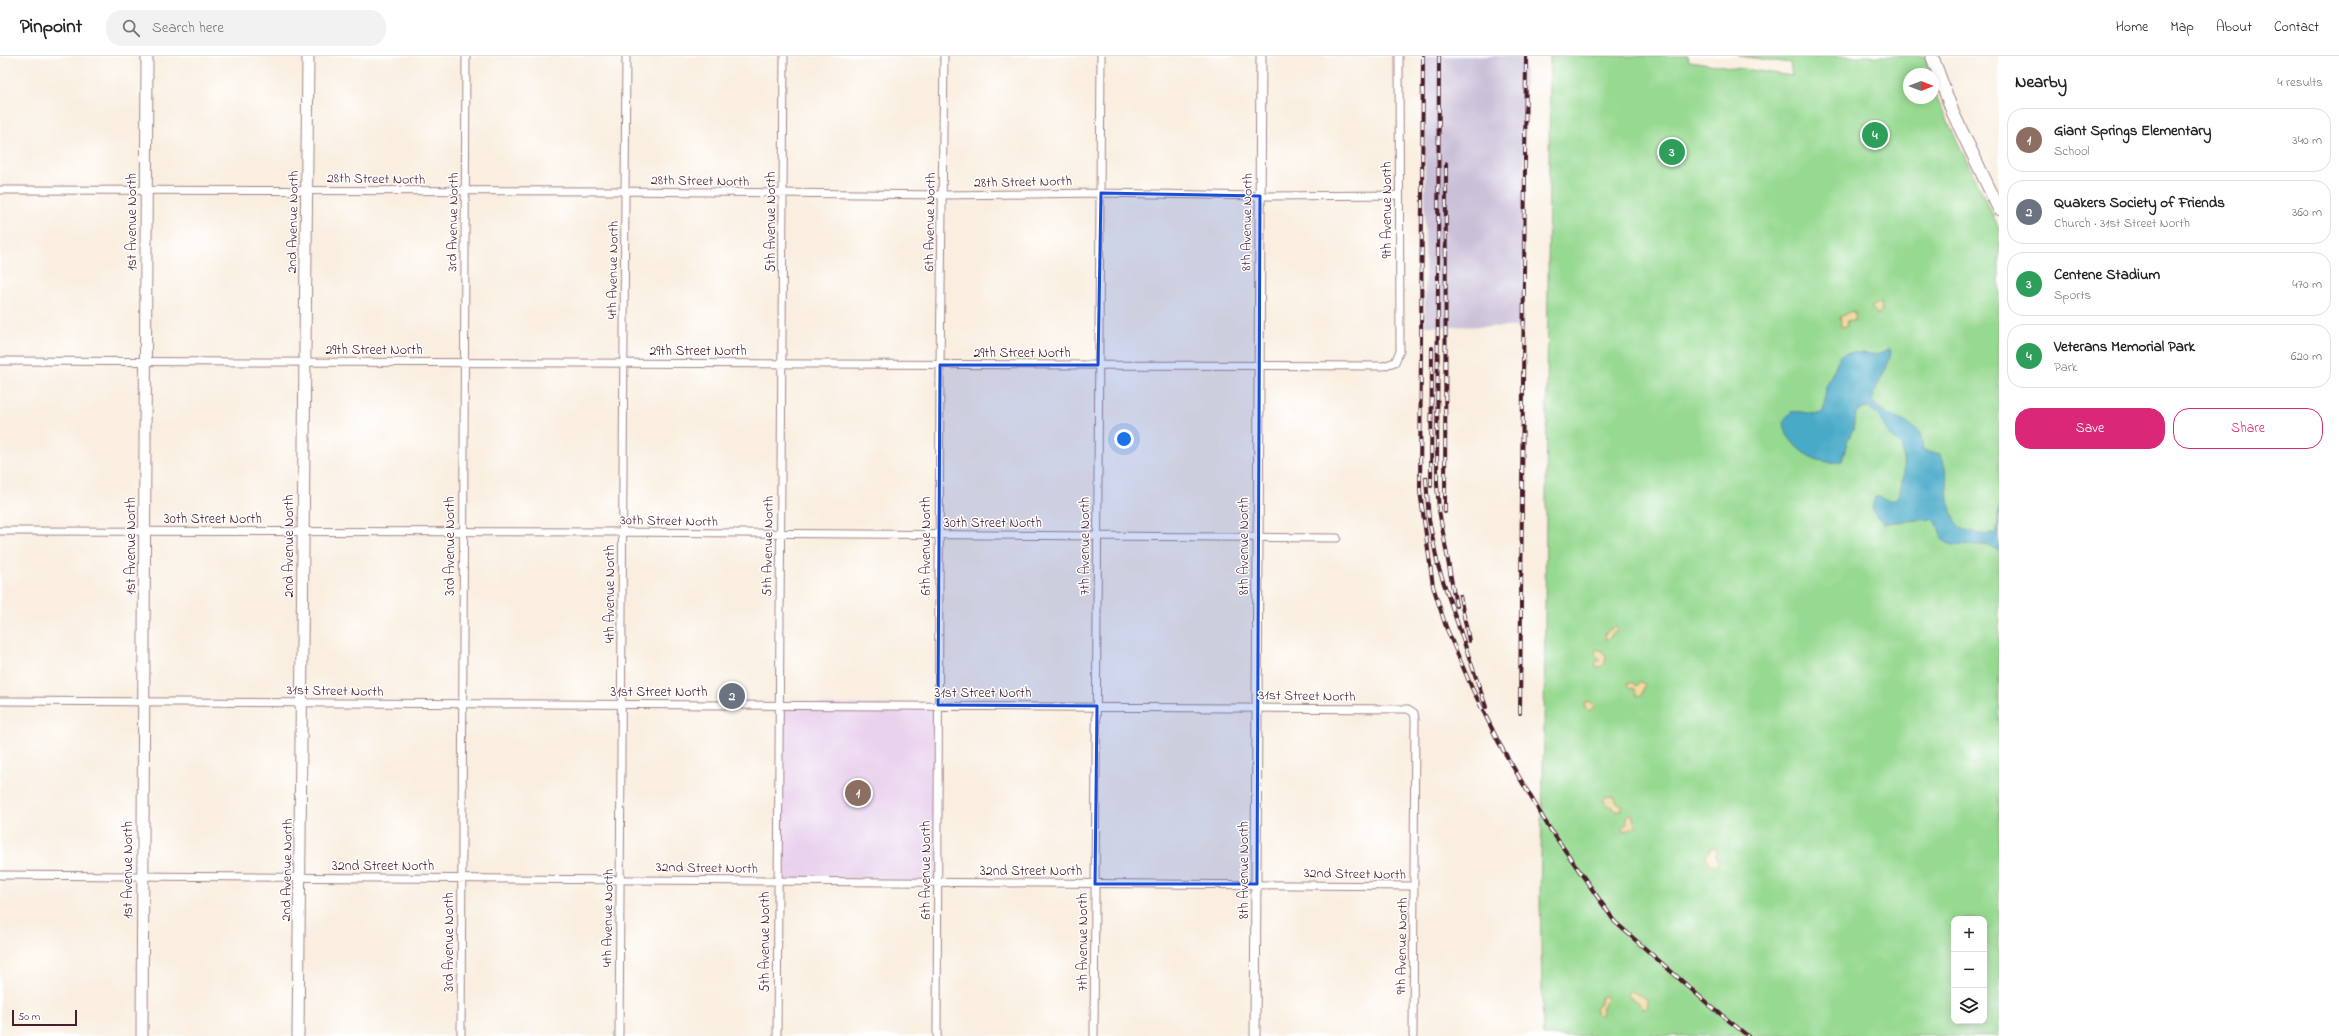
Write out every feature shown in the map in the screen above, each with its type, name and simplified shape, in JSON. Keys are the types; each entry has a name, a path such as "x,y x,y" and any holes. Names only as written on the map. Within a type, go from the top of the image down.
{"main road":[{"name":"1st Avenue North","path":"142,1036 147,56"},
{"name":"2nd Avenue North","path":"298,1036 301,878 304,362 308,191 308,56"},
{"path":"1932,56 1953,113 1999,210"}],"street":[{"name":"3rd Avenue North","path":"461,1036 462,533 466,56"},
{"name":"4th Avenue North","path":"618,1036 622,703 621,532 624,363 626,56"},
{"name":"5th Avenue North","path":"777,1036 784,56"},
{"name":"6th Avenue North","path":"937,1036 938,535 944,56"},
{"name":"7th Avenue North","path":"1094,1036 1101,56"},
{"name":"8th Avenue North","path":"1256,1036 1257,537 1261,56"},
{"name":"9th Avenue North","path":"1395,362 1400,351 1399,56"},
{"name":"28th Street North","path":"0,190 625,192 943,195 1101,193 1260,196 1399,195"},
{"name":"29th Street North","path":"0,361 1258,366 1383,366 1395,362"},
{"name":"30th Street North","path":"0,531 462,533 621,532 1337,538"},
{"name":"31st Street North","path":"0,701 1257,707 1408,709 1414,713"},
{"name":"9th Avenue North","path":"1413,1036 1414,713"},
{"name":"32nd Street North","path":"0,875 1414,886"}],"highlighted area":[{"path":"1101,193 1260,196 1257,884 1095,884 1097,706 938,705 940,365 1098,365"}],"shaded area":[{"path":"1425,56 1525,56 1523,327 1425,326"},
{"path":"779,704 938,705 938,883 778,881"}],"green space":[{"path":"1550,56 1688,56 1689,61 1792,76 1790,63 1738,56 1925,56 1928,68 1903,68 1903,104 1939,103 1999,228 1999,1036 1543,1036 1540,897 1544,734"}],"sand":[{"path":"1881,302 1882,312 1878,315 1871,307"},
{"path":"1851,311 1855,313 1854,321 1848,320 1847,326 1841,327 1840,317"},
{"path":"1615,626 1618,631 1611,634 1610,638 1605,639 1605,633"},
{"path":"1596,649 1603,651 1606,656 1605,663 1601,667 1595,666 1596,662 1600,660 1595,654"},
{"path":"1631,682 1636,686 1641,682 1645,684 1642,695 1637,696 1634,689 1628,687 1627,683"},
{"path":"1587,702 1591,702 1593,706 1591,710 1587,710 1585,708 1585,704"},
{"path":"1606,796 1615,797 1616,802 1622,805 1622,810 1616,810 1607,805 1603,800"},
{"path":"1629,814 1632,814 1634,822 1637,826 1624,832 1623,828 1627,823 1626,817"},
{"path":"1711,847 1716,849 1716,856 1720,862 1715,866 1710,864 1706,857"},
{"path":"1631,991 1647,999 1648,1008 1643,1009 1636,1001 1630,998 1628,993"},
{"path":"1605,996 1608,999 1604,1003 1601,1015 1597,1016 1595,1007 1600,1003 1601,997"}],"water":[{"path":"1888,349 1891,351 1890,357 1874,392 1872,401 1883,411 1920,432 1923,450 1940,454 1945,467 1951,509 1955,520 1962,529 1975,533 1995,533 1997,531 1999,507 1999,551 1993,547 1981,545 1963,546 1950,544 1943,539 1938,525 1933,519 1884,523 1877,517 1872,509 1875,497 1891,500 1896,498 1899,494 1903,473 1903,457 1900,444 1890,435 1877,414 1869,408 1861,409 1855,414 1853,430 1847,442 1842,461 1823,461 1813,458 1804,453 1790,438 1786,430 1784,420 1791,412 1814,414 1822,413 1824,408 1826,387 1840,356 1851,352 1875,354"}],"railway":[{"path":"1423,56 1420,491 1433,586 1446,627 1471,686 1499,743 1548,826 1615,922 1708,1004 1748,1036"},
{"path":"1439,56 1437,484 1439,510 1456,606"},
{"path":"1520,713 1526,56"},
{"path":"1445,512 1446,164"},
{"path":"1431,486 1432,348"},
{"path":"1426,478 1429,520 1438,566 1486,707"},
{"path":"1460,596 1469,641"}],"place":[{"name":"Veterans Memorial Park","path":"1875,135"},
{"name":"Centene Stadium","path":"1672,152"},
{"name":"Quakers Society of Friends","path":"732,696"},
{"name":"Giant Springs Elementary","path":"858,793"}]}
